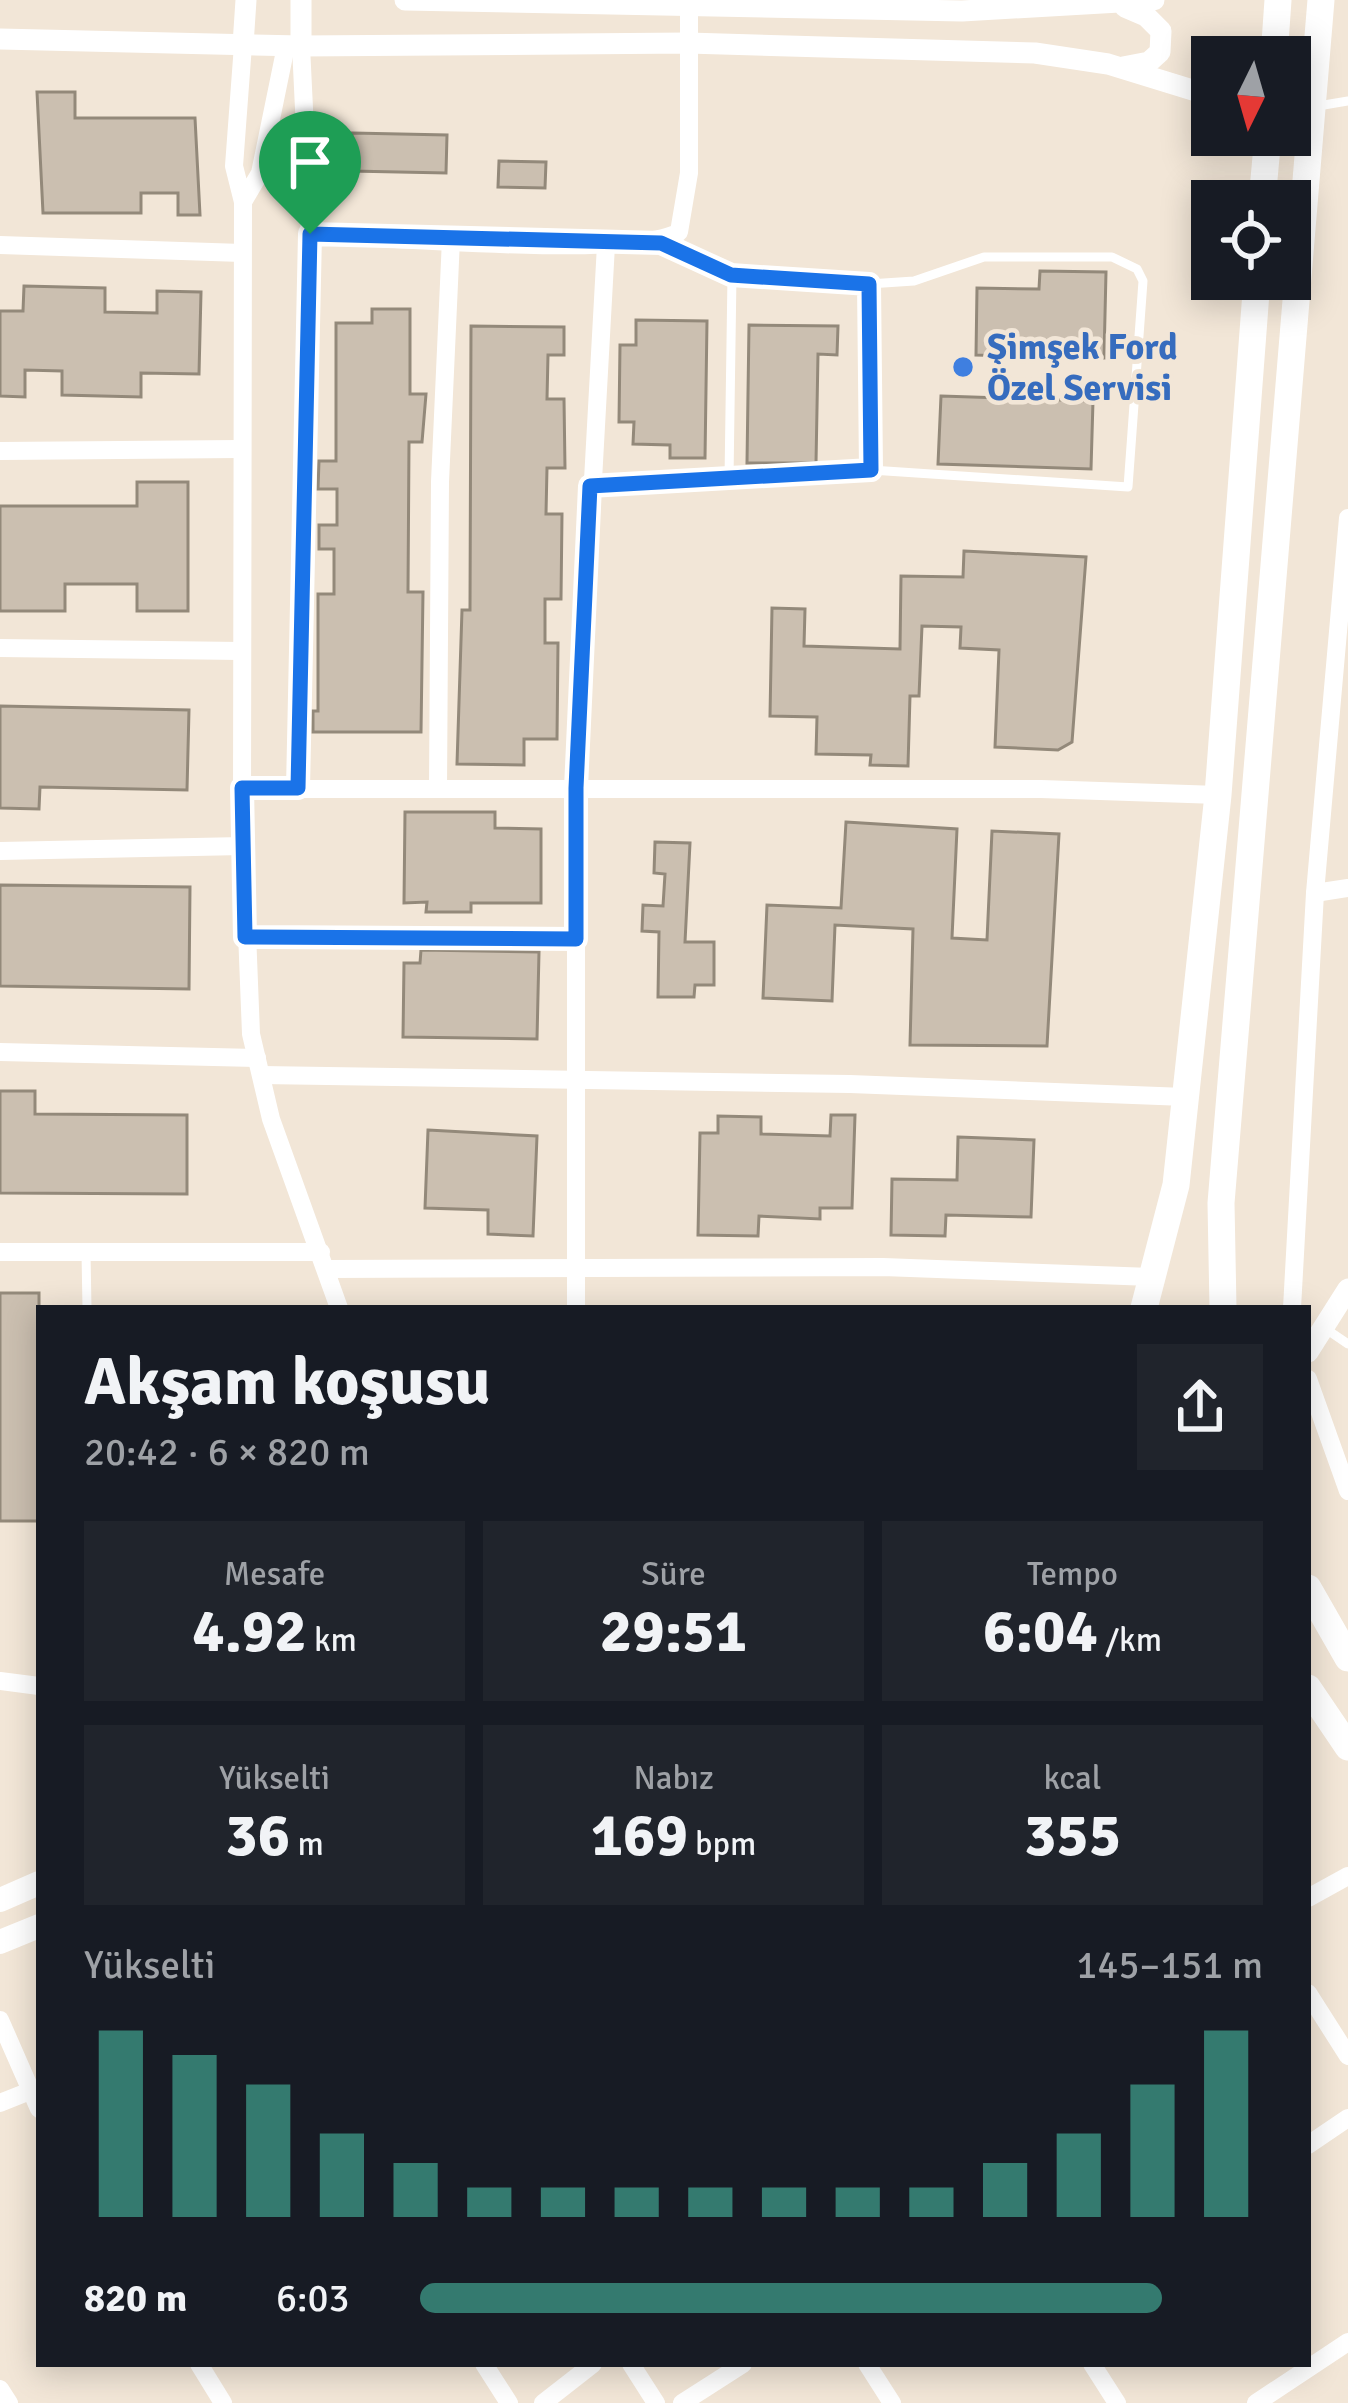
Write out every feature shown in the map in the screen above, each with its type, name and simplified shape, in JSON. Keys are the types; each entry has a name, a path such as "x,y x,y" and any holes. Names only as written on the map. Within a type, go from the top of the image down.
{"main road":[{"path":"1275,36 1278,0"},
{"path":"1225,1305 1221,1203 1322,0"},
{"path":"1264,180 1266,156"},
{"path":"1144,1298 1176,1184 1218,795 1255,300"},
{"path":"1311,1593 1348,1658"},
{"path":"1311,1692 1348,1747"},
{"path":"0,1900 36,1884"},
{"path":"0,1942 36,1927"}],"street":[{"path":"246,0 234,166 243,202 240,449 245,937 259,1066 271,1119 338,1305"},
{"path":"243,202 260,173 294,46 301,0"},
{"path":"405,0 689,5 1120,5 1154,0"},
{"path":"310,234 661,243 679,232 686,212 689,5"},
{"path":"1120,5 1147,16 1161,31 1160,52 1149,62 1122,67"},
{"path":"0,39 294,46 688,43 1035,53 1122,67 1191,89"},
{"path":"294,46 310,234 298,788"},
{"path":"1260,156 1265,168"},
{"path":"438,788 440,482 451,239"},
{"path":"576,1305 576,788 606,244"},
{"path":"0,245 242,253"},
{"path":"0,451 240,449"},
{"path":"1292,1305 1315,893 1348,518"},
{"path":"0,648 241,651"},
{"path":"242,788 1218,795"},
{"path":"0,851 243,846"},
{"path":"1315,893 1348,888"},
{"path":"0,1052 578,1080 1185,1097"},
{"path":"0,1252 884,1267 1144,1298"},
{"path":"1311,1346 1348,1289"},
{"path":"1311,1387 1348,1491"},
{"path":"0,1681 36,1686"},
{"path":"1311,1896 1348,1876"},
{"path":"1311,1998 1348,2056"},
{"path":"0,2020 35,2096 0,2103"},
{"path":"1311,2143 1348,2119"},
{"path":"1313,2354 1348,2342"},
{"path":"201,2367 223,2403"},
{"path":"486,2367 509,2403"},
{"path":"543,2403 589,2367"},
{"path":"633,2367 656,2403"},
{"path":"682,2403 738,2367"},
{"path":"869,2367 892,2403"},
{"path":"1094,2367 1118,2403"},
{"path":"1256,2403 1298,2367"},
{"path":"0,2389 9,2403"}],"lane":[{"path":"1312,107 1348,100"},
{"path":"590,486 871,470 1128,487 1143,281 1137,268 1112,257 984,257 914,281 869,284 731,275 661,243"},
{"path":"729,478 731,275"},
{"path":"869,284 871,470"},
{"path":"245,937 576,939"},
{"path":"86,1252 87,1305"},
{"path":"1320,1326 1348,1345"}],"building":[{"path":"37,92 75,92 75,118 195,118 200,215 178,215 178,193 141,193 141,213 43,213"},
{"path":"352,133 447,135 446,173 351,171"},
{"path":"499,161 546,162 545,188 498,187"},
{"path":"1040,271 1106,272 1104,358 976,355 977,288 1039,289"},
{"path":"24,286 105,288 105,312 157,313 157,291 201,292 199,374 141,373 141,397 62,395 62,371 25,370 25,397 0,396 0,311 23,311"},
{"path":"372,309 410,309 410,394 426,394 422,442 409,442 408,592 423,592 421,732 313,732 313,711 318,711 318,594 334,594 334,549 319,549 319,525 337,525 337,489 318,489 319,461 336,461 336,323 372,323"},
{"path":"636,320 707,321 705,458 670,458 670,445 633,444 634,422 619,422 620,345 636,345"},
{"path":"749,325 838,326 837,355 818,354 816,463 747,463"},
{"path":"471,326 564,327 564,355 548,355 547,399 564,399 565,468 547,468 546,514 562,514 561,599 545,599 545,643 558,643 557,739 524,739 524,765 457,764 462,610 470,610"},
{"path":"941,396 1093,401 1091,469 938,464"},
{"path":"137,482 188,482 188,611 137,611 137,584 65,584 65,611 0,611 0,506 137,506"},
{"path":"964,551 1086,557 1072,742 1058,750 995,747 999,650 960,648 961,627 922,626 919,696 910,696 908,766 870,765 871,755 816,754 817,717 770,716 772,608 805,609 804,646 900,649 901,576 963,577"},
{"path":"0,706 189,710 187,790 40,787 39,809 0,808"},
{"path":"405,812 495,812 495,828 541,829 541,903 471,903 471,912 426,912 427,902 404,903"},
{"path":"846,822 957,829 952,938 987,940 992,831 1059,834 1047,1046 910,1045 913,929 835,925 832,1001 763,998 767,905 841,908"},
{"path":"655,842 690,843 685,942 714,942 714,985 695,985 694,997 658,997 659,932 642,931 643,905 663,906 665,874 654,873"},
{"path":"0,885 190,887 189,989 0,986"},
{"path":"421,950 539,952 537,1039 403,1037 404,963 420,963"},
{"path":"0,1091 35,1091 35,1114 187,1115 187,1194 0,1193"},
{"path":"831,1115 855,1115 852,1208 820,1208 820,1219 759,1216 758,1236 698,1235 700,1133 718,1133 718,1116 761,1117 761,1134 830,1136"},
{"path":"428,1130 537,1136 533,1236 488,1234 488,1210 425,1208"},
{"path":"958,1137 1034,1140 1031,1217 946,1215 945,1236 891,1235 892,1179 957,1180"},
{"path":"0,1293 39,1293 36,1521 0,1521"}],"place":[{"name":"Şimşek Ford Özel Servisi","path":"963,367"}],"route":[{"path":"310,234 661,243 731,275 869,284 871,470 590,486 576,788 576,939 245,937 242,788 298,788 310,234"}]}
